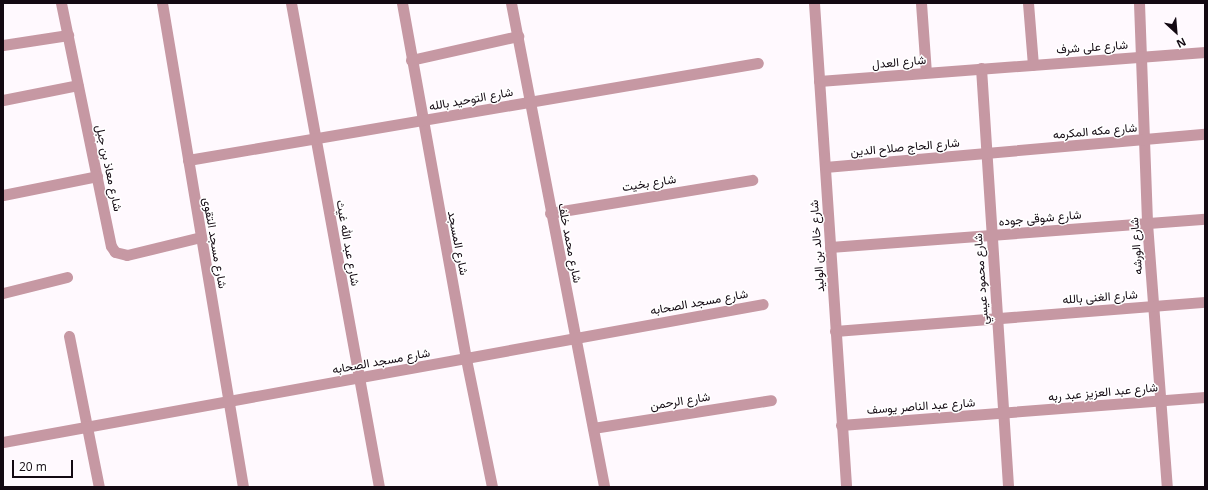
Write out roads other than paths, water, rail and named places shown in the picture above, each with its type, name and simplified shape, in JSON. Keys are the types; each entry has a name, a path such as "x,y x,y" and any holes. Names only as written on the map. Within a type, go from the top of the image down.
{"street":[{"name":"شارع معاذ بن جبل","path":"61,3 112,246 115,252 127,254 201,237"},
{"name":"شارع مسجد التقوى","path":"162,3 243,487"},
{"name":"شارع عبد الله غيث","path":"291,3 379,487"},
{"name":"شارع المسجد","path":"402,3 411,60 466,359 492,487"},
{"name":"شارع محمد خلف","path":"511,3 550,213 604,487"},
{"name":"شارع خالد بن الوليد","path":"814,3 846,487"},
{"path":"921,3 926,72"},
{"path":"1028,3 1033,65"},
{"name":"شارع الورشه","path":"1139,3 1148,223 1167,487"},
{"path":"3,45 68,35"},
{"path":"411,60 518,36"},
{"name":"شارع على شرف","path":"982,68 1205,52"},
{"name":"شارع التوحيد بالله","path":"188,160 758,63"},
{"name":"شارع العدل","path":"819,81 982,68"},
{"name":"شارع محمود عيسي","path":"982,68 986,153 1008,487"},
{"path":"3,100 78,85"},
{"name":"شارع مكه المكرمه","path":"986,153 1205,134"},
{"name":"شارع الحاج صلاح الدين","path":"825,167 986,153"},
{"path":"3,195 97,176"},
{"name":"شارع بخيت","path":"550,213 752,180"},
{"name":"شارع شوقى جوده","path":"830,247 992,236 1205,218"},
{"path":"3,293 67,276"},
{"name":"شارع الغنى بالله","path":"835,331 997,317 1205,302"},
{"name":"شارع مسجد الصحابه","path":"3,442 763,304"},
{"path":"69,336 99,487"},
{"name":"شارع عبد العزيز عبد ربه","path":"1003,413 1205,396"},
{"name":"شارع الرحمن","path":"593,428 771,400"},
{"name":"شارع عبد الناصر يوسف","path":"842,425 1003,413"}]}
